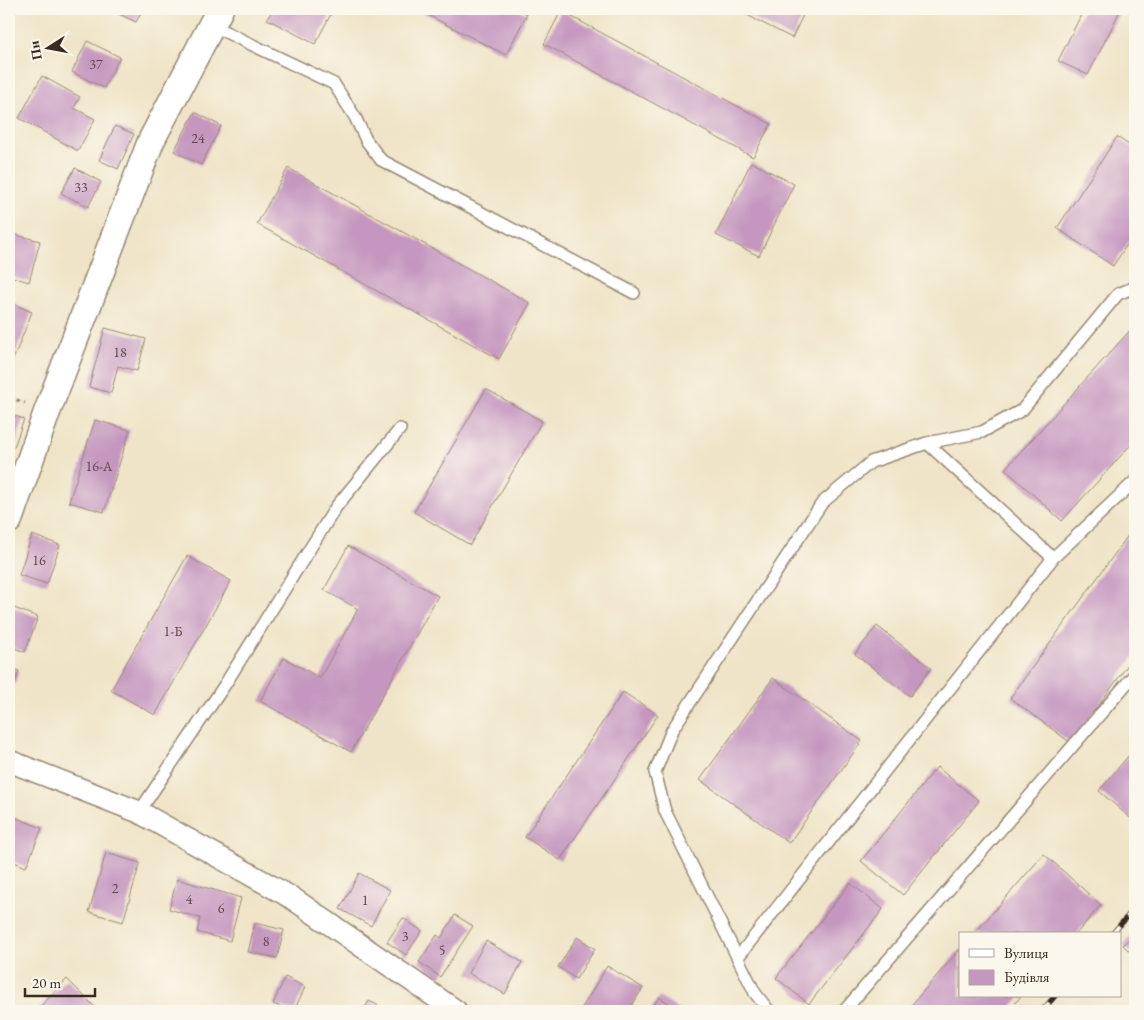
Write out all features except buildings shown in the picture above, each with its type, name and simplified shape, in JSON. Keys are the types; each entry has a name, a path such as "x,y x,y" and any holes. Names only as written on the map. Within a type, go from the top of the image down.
{"street":[{"path":"9,520 47,412 151,141 215,17"},
{"path":"9,760 138,812 292,898 456,1011"}],"lane":[{"path":"215,17 334,84 355,117 366,140 381,160 634,293"},
{"path":"769,1011 755,993 665,811 655,772 672,730 822,503 871,462 927,443 982,432 1022,410 1118,294 1135,287"},
{"path":"138,812 224,686 336,507 400,429"},
{"path":"927,443 1053,558"},
{"path":"738,957 1053,558 1135,481"},
{"path":"844,1011 1135,674"}],"railway":[{"path":"1114,932 1135,908"},
{"path":"1042,1011 1053,998"}]}
